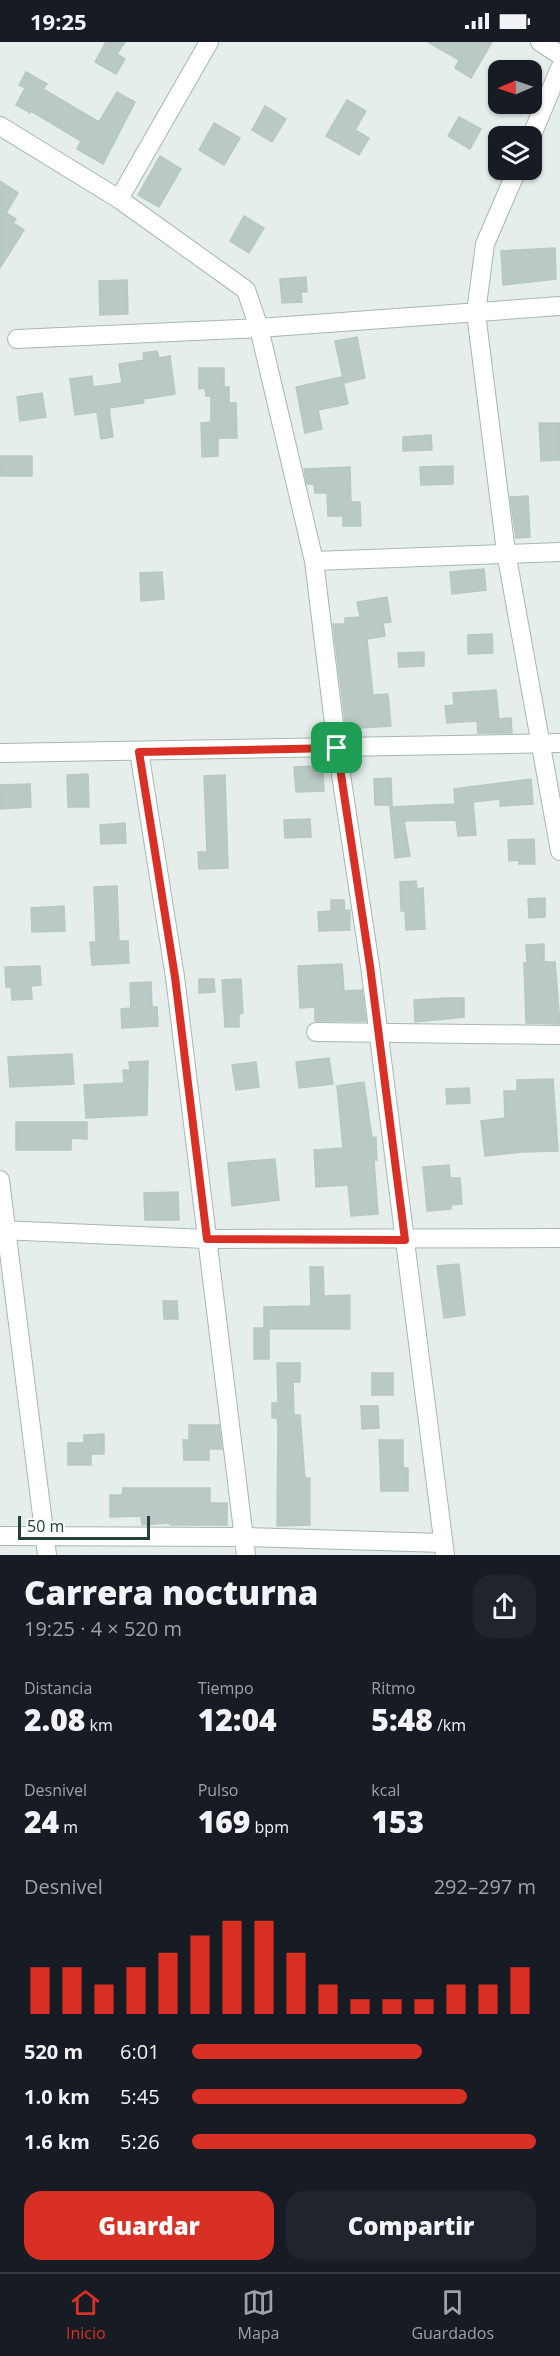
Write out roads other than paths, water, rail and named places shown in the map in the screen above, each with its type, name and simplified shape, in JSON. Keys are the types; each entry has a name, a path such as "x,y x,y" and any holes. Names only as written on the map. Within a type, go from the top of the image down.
{"street":[{"path":"119,199 209,42"},
{"path":"540,42 560,55"},
{"path":"536,126 560,68"},
{"path":"0,126 119,199 246,290 259,328 314,561 337,748 379,1035 444,1549 245,1546 0,1536"},
{"path":"513,180 485,244 476,313 506,552 560,851"},
{"path":"17,339 259,328 560,306"},
{"path":"314,561 506,552 560,552"},
{"path":"0,753 560,744"},
{"path":"139,752 175,977 245,1546"},
{"path":"316,1032 379,1035 560,1035"},
{"path":"0,1180 4,1231 47,1555"},
{"path":"4,1231 207,1239 560,1238"}]}
